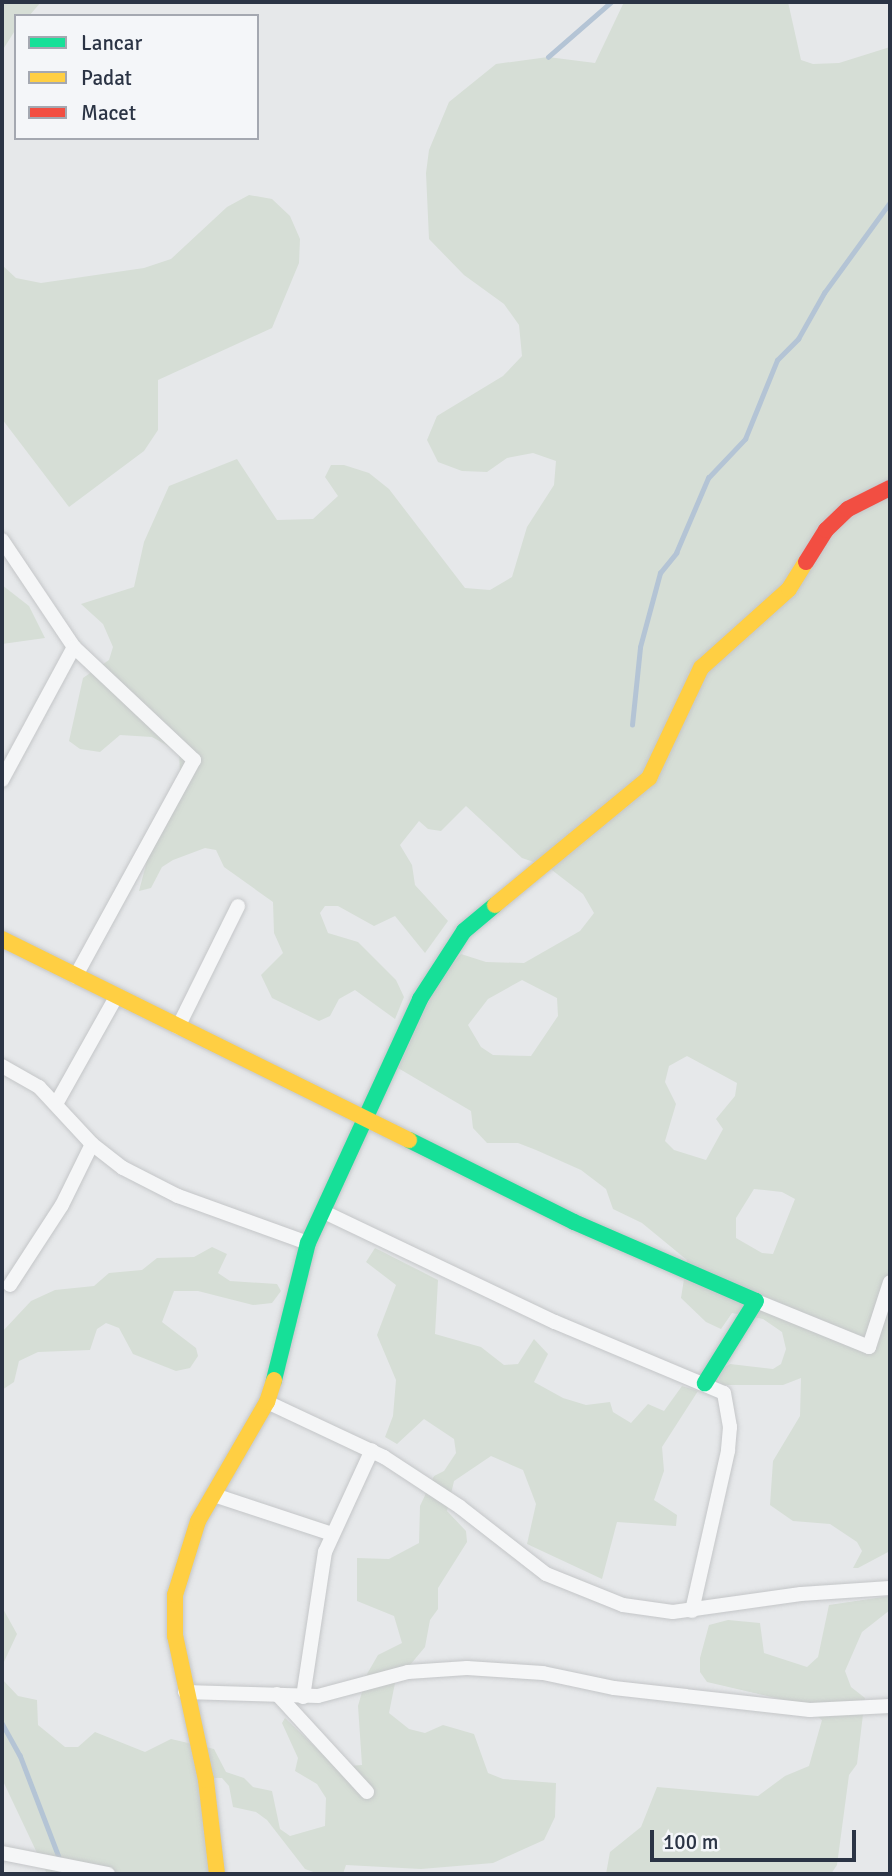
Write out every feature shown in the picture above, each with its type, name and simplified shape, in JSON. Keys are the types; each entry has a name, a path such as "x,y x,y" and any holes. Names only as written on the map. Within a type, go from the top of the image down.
{"main road":[{"path":"217,1874 206,1780 175,1636 175,1595 198,1521 267,1402 295,1308 308,1243 420,999 464,931 649,778 701,668 780,599 826,530 848,509 890,488"},
{"path":"2,939 116,998 574,1222 755,1301 705,1383"}],"street":[{"path":"2,540 74,647 194,760 75,977"},
{"path":"2,780 74,647"},
{"path":"177,1027 238,906"},
{"path":"56,1104 116,998"},
{"path":"2,1066 39,1087 92,1144 122,1168 178,1196 308,1243"},
{"path":"10,1285 62,1205 92,1144"},
{"path":"322,1211 555,1322 724,1393 730,1427 722,1491 692,1611"},
{"path":"755,1301 869,1347 890,1282"},
{"path":"267,1402 372,1450 460,1507 547,1574 623,1605 649,1611 692,1611 802,1594 890,1588"},
{"path":"303,1697 318,1590 332,1534 372,1450"},
{"path":"214,1495 332,1534"},
{"path":"185,1692 303,1697 342,1693 408,1672 467,1668 543,1673 614,1688 810,1710 890,1706"},
{"path":"276,1694 367,1792"},
{"path":"2,1853 108,1874"}],"shaded area":[{"path":"2,2 41,2 31,14 14,14 14,32 2,51"},
{"path":"624,2 788,2 801,60 813,64 839,63 890,47 890,1551 858,1568 853,1568 862,1551 857,1542 830,1524 793,1521 770,1505 773,1461 800,1416 801,1378 783,1385 721,1385 717,1372 730,1364 773,1369 781,1364 786,1349 782,1332 763,1319 732,1313 721,1329 706,1322 681,1298 687,1260 642,1223 613,1209 606,1189 581,1170 518,1143 487,1143 473,1128 471,1111 398,1068 438,980 461,954 486,962 524,963 580,931 594,913 583,894 548,867 522,858 466,806 441,831 428,829 419,821 400,845 412,865 415,885 448,921 425,953 395,916 374,926 338,906 325,906 320,913 328,933 358,942 396,980 404,997 395,1019 355,990 339,999 330,1016 319,1021 272,998 261,975 283,953 274,933 273,902 224,867 216,850 205,848 173,860 162,867 151,888 139,891 159,815 180,772 179,752 152,737 120,735 100,752 80,749 69,741 83,678 109,660 113,647 103,624 81,604 134,587 144,542 169,486 237,459 277,520 313,519 338,496 325,477 331,465 344,465 369,473 389,489 465,588 490,590 512,577 527,527 554,485 556,461 533,453 507,458 487,472 462,471 438,462 427,440 437,416 503,376 522,356 519,325 504,304 464,275 429,239 426,173 429,150 449,102 496,64 548,57 595,63","holes":["522,980 557,998 558,1016 531,1056 493,1055 481,1047 468,1025 488,999","687,1056 737,1083 735,1096 716,1119 723,1129 706,1160 674,1150 665,1141 676,1104 665,1082 669,1066","754,1189 782,1192 795,1199 773,1254 762,1253 736,1238 736,1218"]},
{"path":"249,195 272,199 290,216 300,239 299,263 272,328 158,380 158,430 144,451 69,507 2,419 2,265 16,278 41,283 144,268 171,259 227,207"},
{"path":"2,585 29,606 45,638 2,644"},
{"path":"212,1247 227,1254 218,1273 230,1281 277,1284 281,1291 272,1303 253,1305 198,1291 174,1291 162,1322 196,1348 198,1356 190,1368 176,1371 133,1354 119,1328 106,1323 97,1329 90,1350 38,1352 19,1361 14,1382 2,1390 2,1332 31,1301 55,1290 94,1286 109,1273 142,1270 157,1258 194,1257"},
{"path":"375,1248 438,1280 435,1334 481,1347 504,1365 518,1364 534,1339 548,1354 534,1382 563,1398 586,1405 610,1402 613,1412 631,1423 648,1404 664,1411 682,1386 698,1391 662,1447 664,1471 654,1500 677,1515 676,1526 617,1522 602,1579 527,1544 536,1504 523,1470 491,1456 454,1481 447,1511 466,1531 467,1542 438,1588 438,1609 430,1620 425,1647 395,1683 389,1713 409,1729 425,1733 443,1725 474,1734 488,1773 503,1779 556,1783 555,1817 544,1840 493,1863 421,1869 346,1865 343,1874 319,1874 305,1869 267,1820 256,1812 233,1807 229,1786 222,1778 212,1778 223,1874 47,1874 2,1779 2,1679 18,1696 37,1700 38,1725 65,1747 78,1747 95,1732 145,1752 171,1739 214,1749 226,1772 244,1778 253,1787 272,1791 280,1829 290,1836 325,1826 326,1798 317,1784 295,1771 298,1758 282,1723 285,1718 336,1767 362,1765 358,1706 367,1674 378,1655 402,1643 394,1616 357,1601 357,1558 389,1559 419,1543 420,1506 434,1476 444,1471 456,1453 454,1439 424,1419 397,1444 385,1437 393,1416 396,1380 377,1335 396,1285 366,1262"},
{"path":"890,1596 890,1610 862,1632 845,1671 851,1687 865,1698 857,1764 849,1775 837,1865 831,1874 606,1874 610,1852 641,1827 657,1787 758,1796 785,1776 809,1766 822,1720 801,1704 707,1682 700,1672 700,1658 709,1625 728,1620 760,1623 764,1653 807,1667 818,1657 829,1605"},
{"path":"2,1607 17,1634 2,1666"}],"waterway":[{"path":"548,57 611,2"},
{"path":"632,725 640,647 660,573 676,553 708,478 745,439 777,360 798,339 824,293 890,202"},
{"path":"2,1723 20,1755 60,1860"}],"traffic: fast":[{"path":"274,1380 308,1243 420,999 464,931 495,905"},
{"path":"409,1140 574,1222 756,1301 705,1383"}],"traffic: slow":[{"path":"495,905 649,778 701,668 789,589 806,562"},
{"path":"2,939 409,1140"},
{"path":"217,1874 206,1780 175,1636 175,1595 198,1521 267,1402 274,1380"}],"traffic: jam":[{"path":"806,562 826,530 848,509 890,488"}]}
